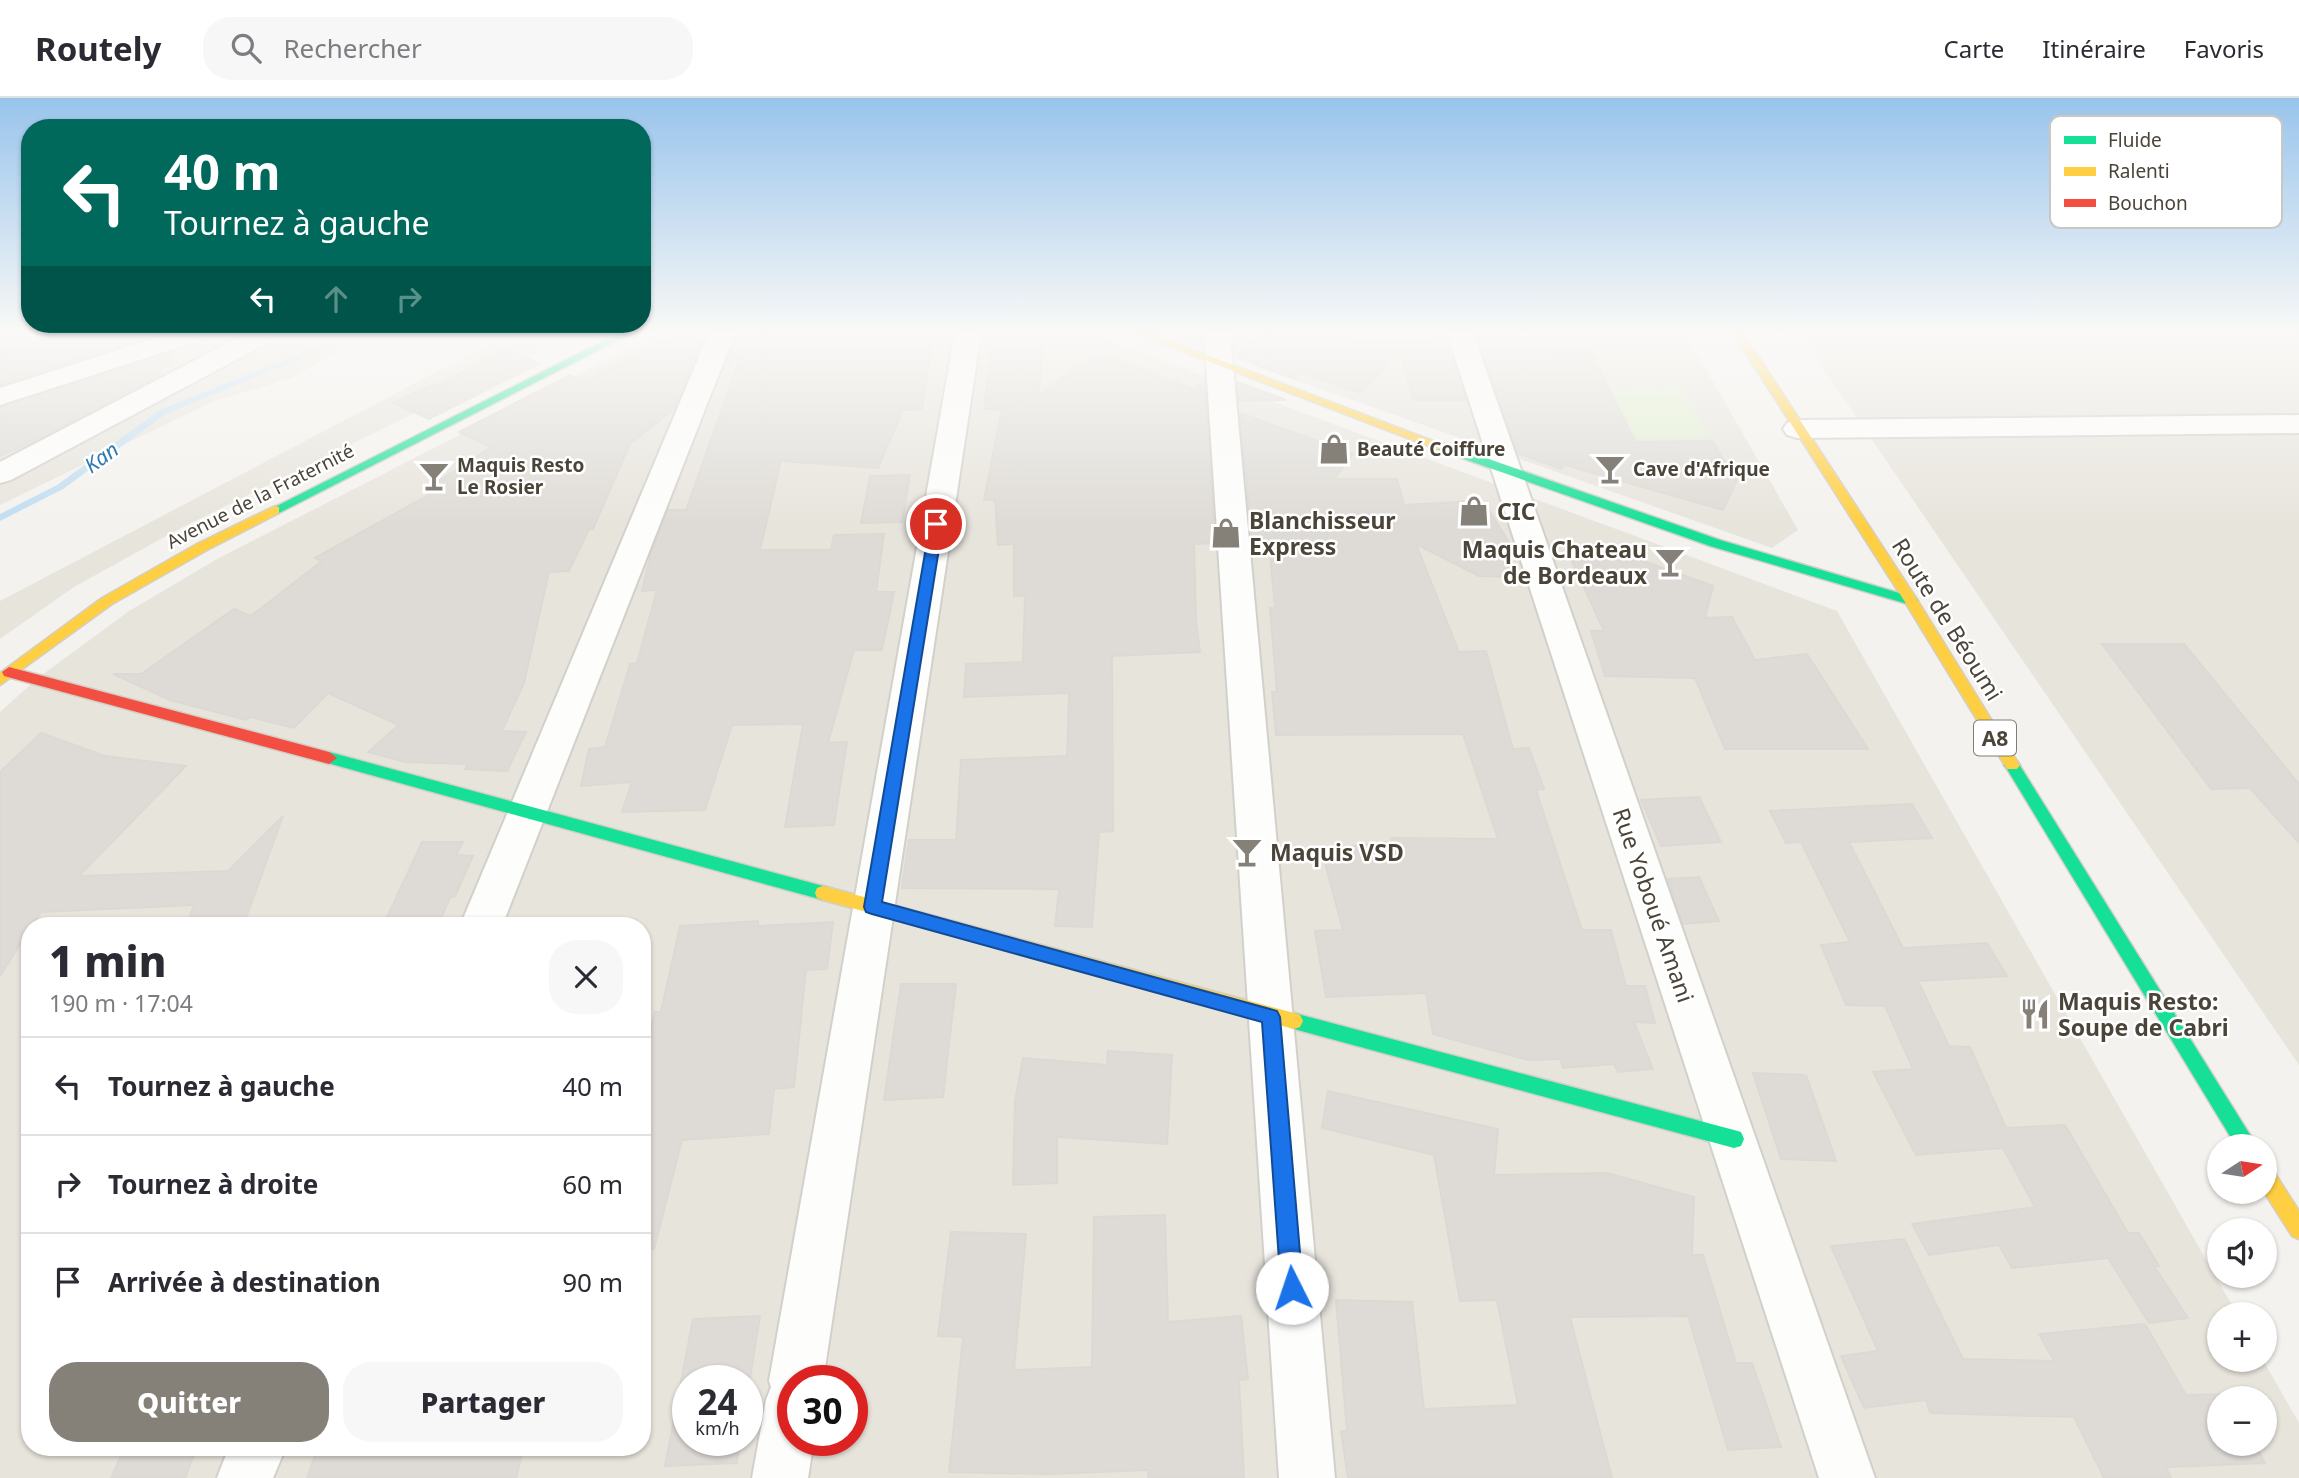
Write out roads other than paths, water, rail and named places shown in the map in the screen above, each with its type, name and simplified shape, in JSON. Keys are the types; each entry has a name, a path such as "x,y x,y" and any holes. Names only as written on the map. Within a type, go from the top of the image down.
{"street":[{"path":"0,474 145,397"},
{"name":"Avenue de la Fraternité","path":"4,676 107,601 202,547 499,397"},
{"path":"485,917 530,812 696,397"},
{"path":"799,1365 957,397"},
{"path":"1223,397 1307,1478"},
{"path":"1335,397 1507,472 1808,574 1911,601"},
{"name":"Rue Yoboué Amani","path":"1482,397 1847,1478"},
{"name":"Route de Béoumi","path":"1778,397 1911,601 2241,1134"},
{"path":"1797,429 2299,424"},
{"path":"4,676 530,812 1270,1017 1734,1139"},
{"path":"2277,1194 2299,1229"},
{"path":"245,1478 254,1456"},
{"path":"780,1478 784,1456"}],"waterway":[{"name":"Kan","path":"0,518 60,487 163,412 199,397"}],"place":[{"name":"Beauté Coiffure","path":"1334,449"},
{"name":"Cave d'Afrique","path":"1610,469"},
{"name":"Maquis Resto Le Rosier","path":"434,476"},
{"name":"CIC","path":"1474,511"},
{"name":"Blanchisseur Express","path":"1226,533"},
{"name":"Maquis Chateau de Bordeaux","path":"1670,562"},
{"name":"Maquis VSD","path":"1247,852"},
{"name":"Maquis Resto: Soupe de Cabri","path":"2035,1014"}]}
